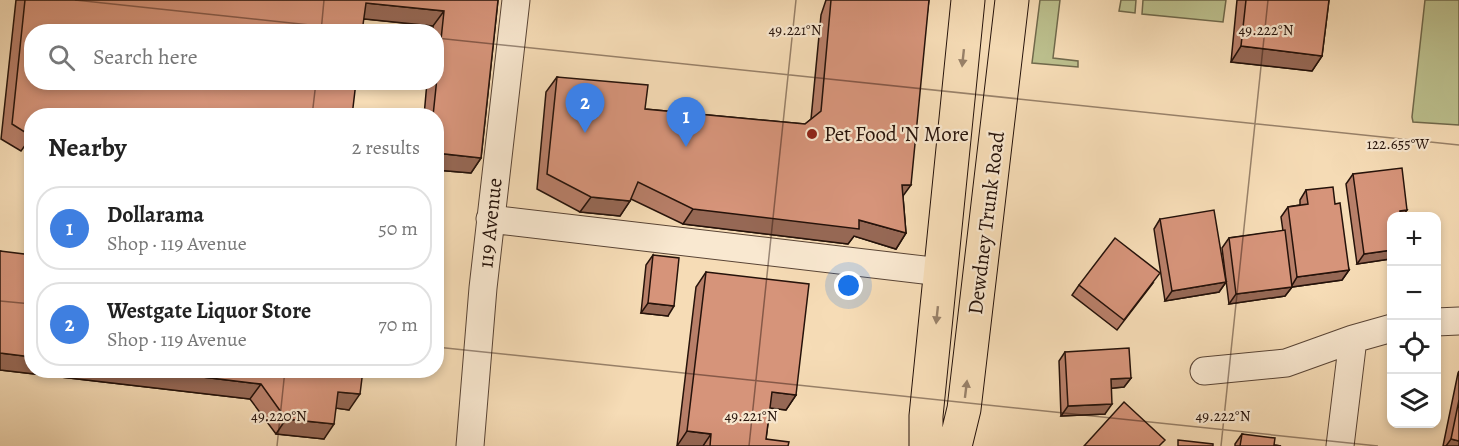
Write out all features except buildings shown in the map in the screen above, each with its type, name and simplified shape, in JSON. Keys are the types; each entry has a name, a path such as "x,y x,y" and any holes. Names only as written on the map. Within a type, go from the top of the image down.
{"main road":[{"name":"Dewdney Trunk Road","path":"926,446 926,416 968,0"},
{"name":"Dewdney Trunk Road","path":"955,446 965,398 1012,0"}],"street":[{"name":"119 Avenue","path":"471,446 483,288 516,0"},
{"path":"490,219 941,272"},
{"path":"1441,322 1459,321"},
{"path":"1204,371 1286,363 1387,329"},
{"path":"1340,446 1353,339"}],"green space":[{"path":"1040,0 1060,0 1053,58 1078,61 1078,67 1032,63"},
{"path":"1121,0 1136,0 1135,13 1119,11"},
{"path":"1143,0 1226,0 1223,22 1142,14"},
{"path":"1425,0 1459,0 1459,125 1413,122"}],"place":[{"name":"Westgate Liquor Store","path":"585,133"},
{"name":"Pet Food 'N More","path":"812,134"},
{"name":"Dollarama","path":"686,147"}]}
